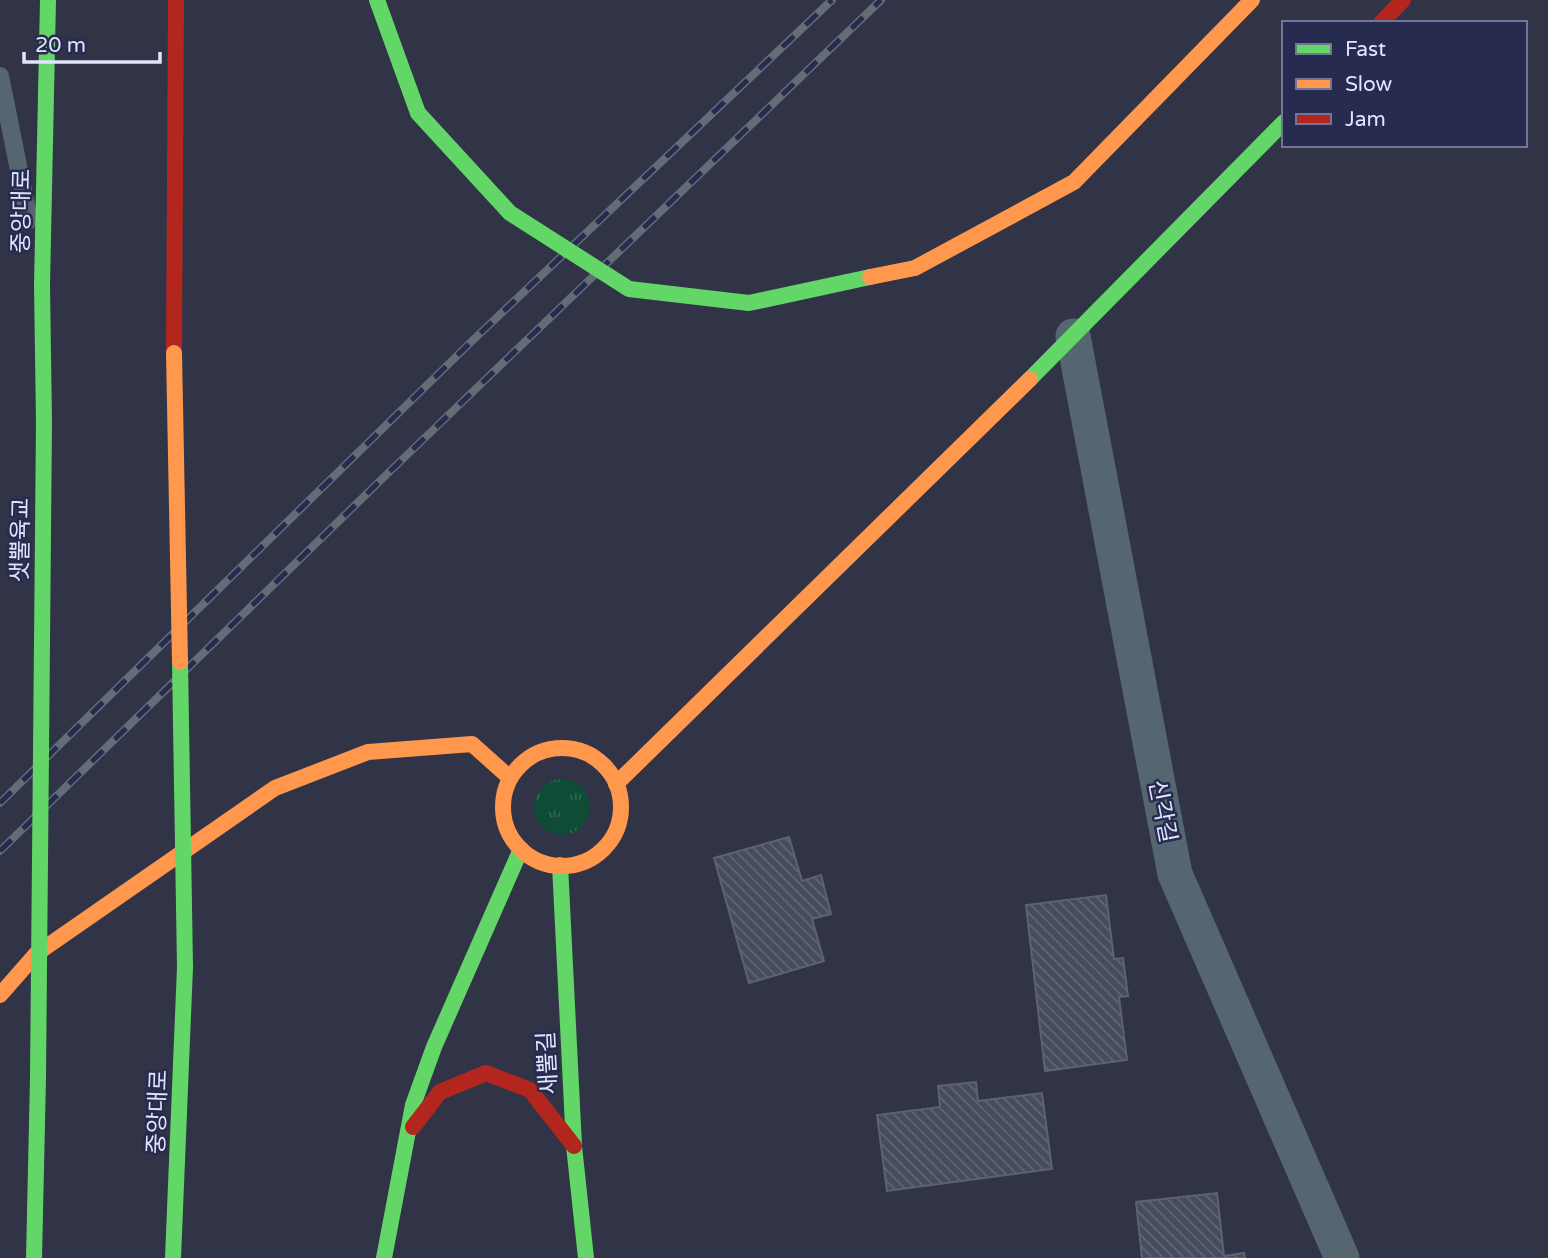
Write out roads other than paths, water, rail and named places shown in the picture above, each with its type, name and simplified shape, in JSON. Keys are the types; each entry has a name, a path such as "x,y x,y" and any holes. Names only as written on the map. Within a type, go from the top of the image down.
{"main road":[{"name":"중앙대로","path":"44,423 43,285 48,0"},
{"name":"중앙대로","path":"173,1258 185,967 174,353 176,0"},
{"path":"377,0 418,114 510,213 629,289 749,303 915,268 1074,182 1252,0"},
{"path":"1383,21 1403,0"},
{"path":"616,785 1073,336 1282,123"},
{"name":"샛뿔육교","path":"34,1258 44,423"},
{"path":"0,995 36,954 275,788 368,752 472,744 510,778"},
{"path":"560,747 580,750 598,759 616,785 621,813 615,831 605,847 590,859 560,865 535,860 521,849 509,834 503,816 503,797 510,778 522,762 540,751 560,747"},
{"path":"384,1258 412,1104 434,1047 521,849"},
{"name":"새뿔길","path":"560,865 574,1146 586,1258"},
{"path":"407,1135 440,1093 486,1073 530,1090 574,1146"}],"street":[{"name":"신각길","path":"1073,336 1175,874 1342,1258"}],"lane":[{"path":"0,76 43,285"}],"railway":[{"path":"0,803 471,342 832,0"},
{"path":"0,851 384,477 881,0"}]}
